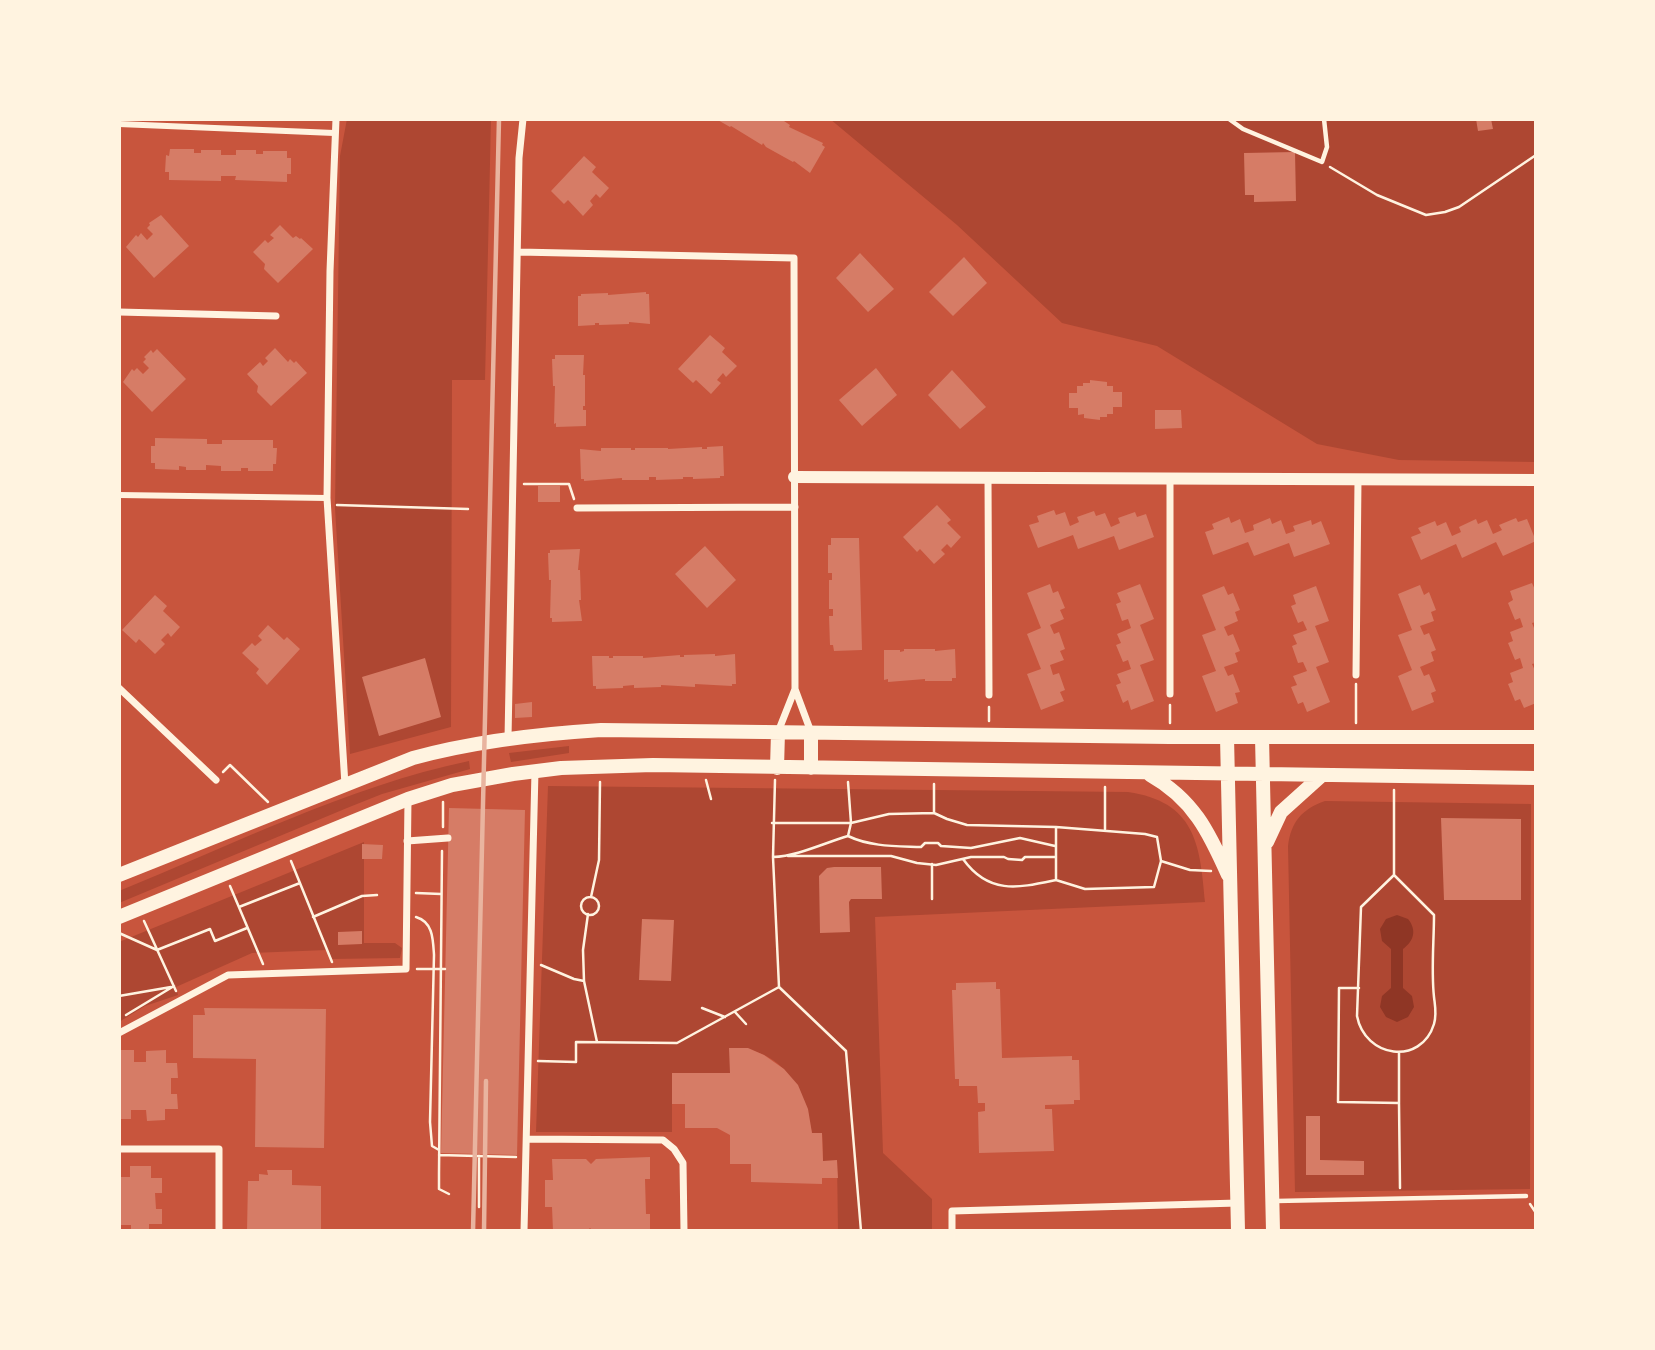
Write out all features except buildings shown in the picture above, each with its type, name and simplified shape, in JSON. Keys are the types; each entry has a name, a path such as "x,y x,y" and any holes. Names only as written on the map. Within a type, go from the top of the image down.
{"main road":[{"path":"119,874 412,758 461,745 508,738 601,730 1170,737 1536,737"},
{"path":"777,768 778,732"},
{"path":"811,733 811,768"},
{"path":"1227,737 1238,1231"},
{"path":"1262,737 1273,1231"},
{"path":"119,917 408,799 443,788 534,771 702,766 1536,778"},
{"path":"1149,774 1172,788 1190,806 1210,837 1228,876"},
{"path":"1264,850 1281,812 1321,776"}],"street":[{"path":"336,119 327,501 345,785"},
{"path":"508,738 519,158 523,119"},
{"path":"119,124 334,133"},
{"path":"519,252 794,258 795,689 811,733"},
{"path":"119,312 276,316"},
{"path":"794,477 1536,480"},
{"path":"988,477 989,695"},
{"path":"1170,478 1170,694"},
{"path":"1356,675 1359,480"},
{"path":"119,495 327,501"},
{"path":"577,508 795,508"},
{"path":"119,688 216,780"},
{"path":"778,732 795,689"},
{"path":"524,1231 530,961 529,833 534,771"},
{"path":"119,1033 229,975 406,969 408,799"},
{"path":"407,841 445,838"},
{"path":"527,1139 663,1140 674,1149 683,1163 684,1231"},
{"path":"119,1149 219,1149 219,1231"},
{"path":"952,1231 952,1211 1238,1203"}],"lane":[{"path":"1229,119 1243,129 1322,162 1326,147 1324,119"},
{"path":"1272,1201 1526,1196"}],"path":[{"path":"1322,162 1377,195 1426,215 1459,207 1536,155"},
{"path":"514,484 569,484 577,508"},
{"path":"327,501 468,509"},
{"path":"1356,675 1356,737"},
{"path":"1170,694 1170,737"},
{"path":"989,695 990,735"},
{"path":"216,780 230,765 278,811"},
{"path":"702,766 711,799"},
{"path":"588,914 582,908 582,903 591,897 598,860 600,767"},
{"path":"777,768 772,823 779,987 846,1051 861,1231"},
{"path":"844,769 850,787 851,823 848,836"},
{"path":"934,770 934,813"},
{"path":"1105,830 1106,773"},
{"path":"1394,776 1394,875 1434,915 1436,1007 1434,1025 1424,1040 1418,1046 1399,1052 1375,1045 1363,1033 1357,1016 1361,907 1394,875"},
{"path":"443,788 445,838 441,894 443,969 439,1189 449,1194"},
{"path":"772,823 851,823 889,814 934,813 967,825 1056,827 1145,834 1157,837 1161,861 1154,887 1085,889 1056,880 1022,887 991,884 980,879 963,859"},
{"path":"1056,827 1056,880"},
{"path":"788,856 848,836 879,846 921,847 925,843 938,843 941,846 971,848 1020,838 1056,846"},
{"path":"286,849 336,971"},
{"path":"773,857 891,856 932,864 971,857 1023,860 1025,857 1056,857"},
{"path":"1161,861 1190,870 1228,876"},
{"path":"932,864 932,899"},
{"path":"225,874 267,973"},
{"path":"239,907 300,883"},
{"path":"407,893 441,894"},
{"path":"313,917 362,896 377,895"},
{"path":"588,914 597,912 599,906 591,897"},
{"path":"139,909 181,1000"},
{"path":"407,914 423,919 432,930 434,969 430,1122 432,1146 439,1150"},
{"path":"588,914 583,950 584,981 597,1042"},
{"path":"119,933 158,950 210,929 215,941 247,928"},
{"path":"530,961 584,981"},
{"path":"418,969 443,969"},
{"path":"119,996 174,986"},
{"path":"119,1019 174,986"},
{"path":"528,1058 543,1062 576,1062 576,1042 677,1043 779,987"},
{"path":"1359,988 1339,988 1338,1102 1399,1103"},
{"path":"702,1008 724,1017"},
{"path":"735,1012 746,1024"},
{"path":"1399,1052 1400,1199"},
{"path":"439,1155 526,1157"},
{"path":"479,1156 479,1207"}],"shaded area":[{"path":"347,119 491,119 485,380 452,380 451,727 350,754 335,508 340,156"},
{"path":"830,119 1536,119 1536,462 1399,460 1317,444 1157,346 1062,323 957,225"},
{"path":"569,746 569,753 511,762 509,753"},
{"path":"469,761 470,769 382,794 119,903 119,891 291,818 379,786"},
{"path":"548,786 1128,792 1168,805 1190,829 1200,861 1205,902 875,917 883,1153 932,1199 932,1231 838,1231 837,1161 823,1161 822,1133 812,1133 803,1100 796,1086 788,1073 764,1055 730,1048 730,1073 672,1073 672,1132 536,1132"},
{"path":"1325,801 1531,804 1530,1189 1295,1192 1288,846 1292,830 1299,818 1310,808"},
{"path":"364,842 364,943 395,943 402,948 400,958 330,959 327,950 252,953 176,987 178,995 145,1006 119,1022 119,942"},
{"path":"1397,915 1408,919 1413,927 1412,939 1403,949 1403,988 1412,996 1414,1007 1408,1017 1397,1022 1386,1017 1380,1007 1382,996 1391,988 1391,949 1382,941 1380,929 1386,919"}],"railway":[{"path":"473,1231 499,119"},
{"path":"484,1231 486,1081"}]}
